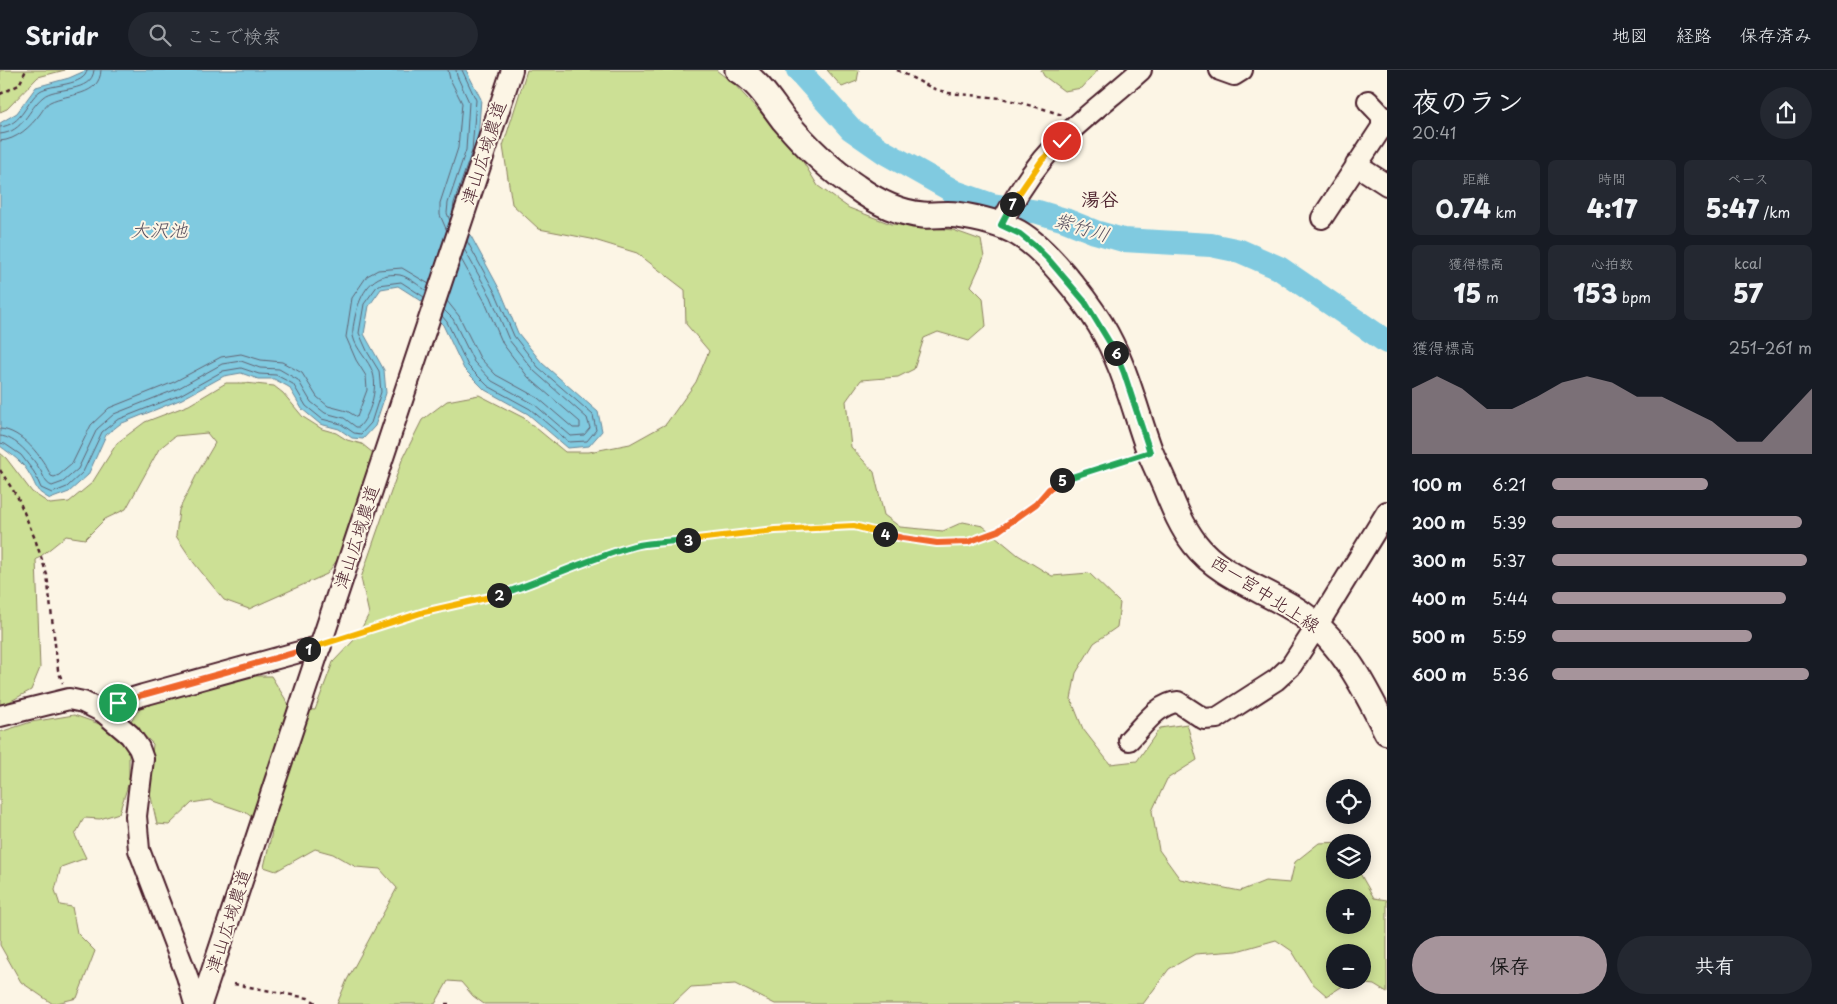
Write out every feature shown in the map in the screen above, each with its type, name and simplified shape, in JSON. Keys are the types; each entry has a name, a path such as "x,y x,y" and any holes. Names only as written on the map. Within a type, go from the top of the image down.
{"main road":[{"name":"西一宮中北上線","path":"738,70 761,88 784,119 823,161 858,189 880,202 903,212 927,215 1008,212 1020,234 1036,247 1090,310 1115,352 1124,373 1150,452 1177,516 1196,546 1216,565 1281,601 1317,626 1334,642 1352,668 1387,732"}],"street":[{"name":"津山広域農道","path":"202,1004 512,70"},
{"path":"1008,212 1042,160 1141,70"},
{"path":"1220,70 1234,75 1242,70"},
{"path":"1322,218 1382,127 1382,116 1368,101"},
{"path":"1356,165 1387,185"},
{"path":"1129,740 1162,706 1178,702 1204,719 1217,718 1276,680 1291,666 1387,512"},
{"path":"103,712 118,703 143,695 320,646"},
{"path":"0,716 69,699 83,702 103,712 130,735 139,748 142,759 136,816 139,850 195,1004"},
{"path":"186,976 194,980 200,980 212,973"}],"path":[{"path":"0,94 19,85 26,70"},
{"path":"897,70 932,88 948,93 994,97 1036,107 1063,115 1078,126"},
{"path":"320,646 424,612 499,595 596,558 636,546 775,530 854,526 912,540 937,543 968,542 998,531 1036,504 1049,489 1061,481 1150,452"},
{"path":"0,470 18,498 47,575 58,670 69,699"},
{"path":"234,984 308,998 318,1004"}],"green space":[{"path":"0,70 65,70 38,77 7,109 0,112"},
{"path":"527,70 716,70 734,84 797,152 818,186 849,208 891,224 953,230 981,240 984,257 971,286 983,298 986,326 969,341 938,332 924,338 914,369 898,377 861,380 846,401 851,447 874,472 884,515 900,527 943,531 963,522 983,526 1018,555 1052,576 1089,573 1120,603 1117,627 1094,643 1076,673 1071,699 1083,729 1110,764 1137,761 1160,728 1187,724 1197,760 1167,779 1152,811 1159,850 1180,879 1240,891 1265,881 1290,883 1295,862 1319,843 1326,843 1326,879 1363,879 1369,889 1326,889 1326,934 1371,934 1371,893 1374,898 1387,900 1387,993 1371,985 1371,944 1326,944 1326,989 1338,989 1327,996 1311,982 1292,951 1276,940 1237,951 1195,954 1169,969 1143,1004 775,1004 735,984 691,987 673,1004 484,1004 473,996 461,982 448,981 435,1004 337,1004 347,980 397,888 380,869 356,867 333,854 315,849 276,871 264,867 272,832 245,812 210,800 192,803 169,825 157,824 149,788 153,744 130,722 142,705 246,676 271,676 291,708 315,710 333,662 357,637 369,614 361,578 402,460 422,420 447,401 479,395 524,418 565,452 589,452 630,444 666,424 696,382 709,351 686,324 685,290 637,253 591,239 539,229 512,204 503,146"},
{"path":"827,70 859,70 857,81 842,87"},
{"path":"1041,70 1098,70 1082,88 1064,91 1044,76"},
{"path":"226,383 274,386 283,393 303,417 322,429 336,433 347,440 362,444 373,453 340,556 327,574 249,609 224,600 194,563 176,536 179,510 215,443 207,433 175,436 159,449 126,509 105,519 85,539 66,536 36,560 40,668 31,690 0,707 0,453 32,492 50,504 69,502 92,483 117,443 145,422 189,405"},
{"path":"74,715 108,727 129,752 129,782 119,813 100,819 84,818 75,835 86,858 61,867 55,890 60,905 72,907 77,933 95,951 77,998 53,1004 21,982 0,945 0,732 31,722"}],"water":[{"name":"大沢池","path":"87,70 466,70 481,99 477,151 458,212 501,292 518,333 542,363 598,412 602,431 589,446 568,448 528,414 485,390 464,369 443,325 420,300 398,286 381,289 369,306 364,334 384,370 386,393 375,426 363,439 352,438 339,429 320,424 302,409 289,387 274,379 258,379 241,373 224,376 182,399 120,424 106,435 88,475 69,492 50,499 45,496 37,489 24,466 0,446 0,123 17,113 36,87 69,78"}],"waterway":[{"name":"紫竹川","path":"798,70 851,129 884,152 955,192 992,205 1038,212 1123,240 1211,245 1240,251 1279,268 1387,342"}],"district":[{"name":"湯谷","path":"1100,199"}],"route":[{"path":"118,703 320,646 424,612 499,595 596,558 636,546 775,530 854,526 903,538 937,543 968,542 998,531 1036,504 1049,489 1061,481 1150,452 1124,373 1115,352 1085,302 1036,247 1020,234 1001,225 1016,197 1042,160 1062,141"}]}
